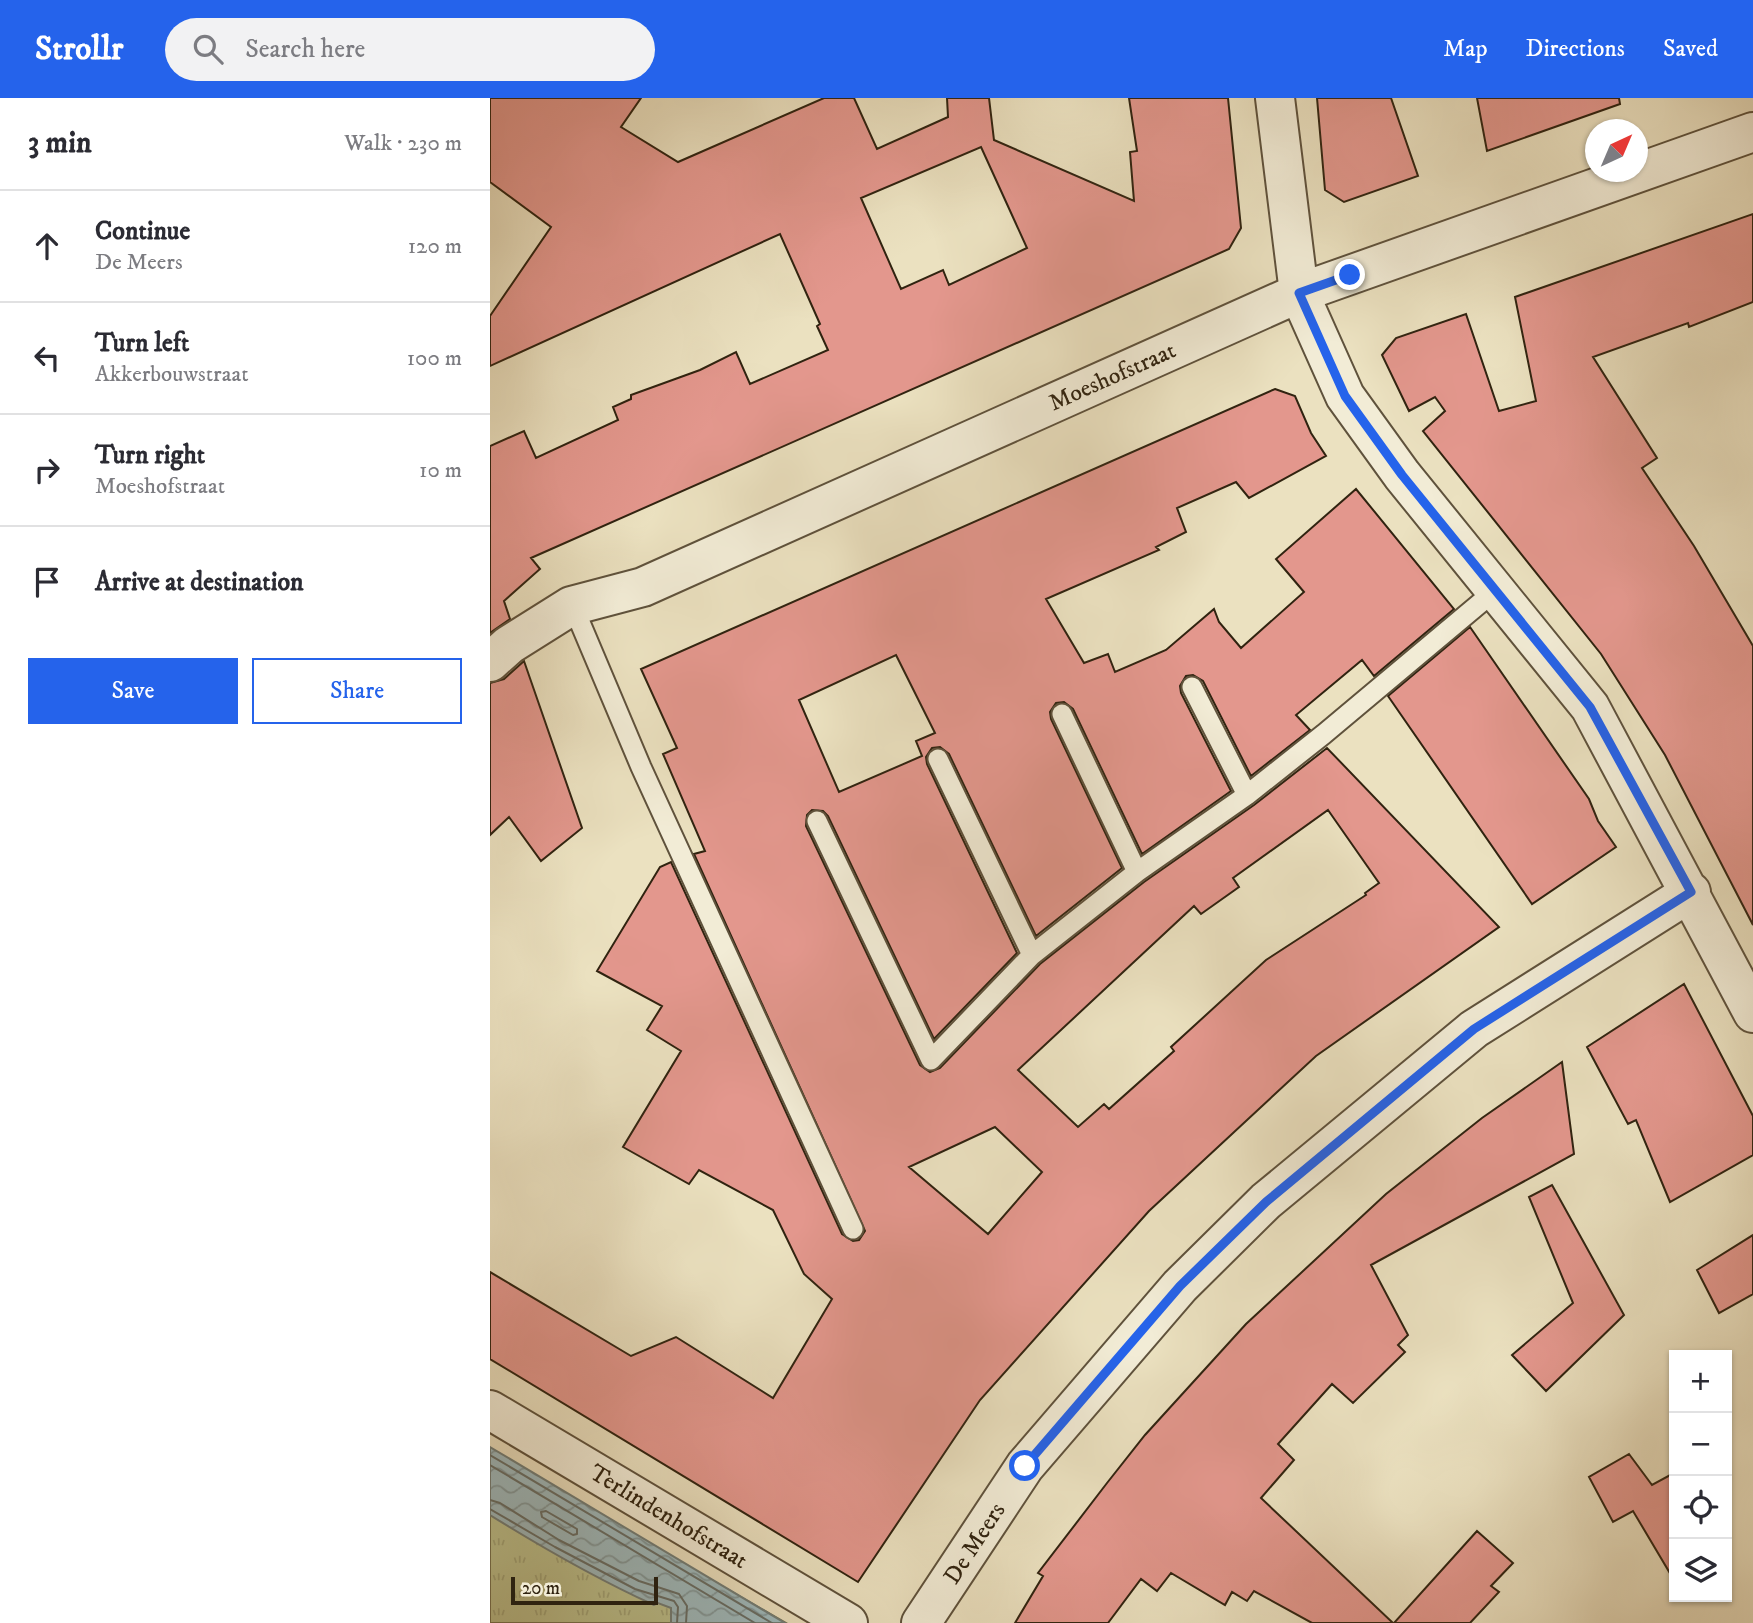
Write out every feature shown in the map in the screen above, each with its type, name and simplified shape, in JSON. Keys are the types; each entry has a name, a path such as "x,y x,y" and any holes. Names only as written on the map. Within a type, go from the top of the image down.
{"street":[{"path":"1275,98 1299,293 1345,396 1402,475 1590,707 1691,892 1753,1013"},
{"name":"Moeshofstraat","path":"490,662 509,645 573,606 643,587 1299,293 1753,132"},
{"name":"De Meers","path":"921,1623 1025,1466 1180,1286 1266,1202 1474,1029 1691,892"},
{"name":"Terlindenhofstraat","path":"490,1410 848,1623"}],"lane":[{"path":"817,821 931,1060 1032,955 1137,872 1248,795 1497,589"},
{"path":"573,606 641,767 853,1229"},
{"path":"1192,687 1248,795"},
{"path":"1062,714 1137,872"},
{"path":"938,760 1032,955"}],"green space":[{"path":"490,1452 786,1623 490,1623"}],"water":[{"path":"490,1447 785,1623 671,1623 671,1608 658,1603 654,1605 633,1595 530,1539 490,1515"}],"building":[{"path":"490,98 641,98 621,127 678,162 824,98 854,98 877,149 948,117 947,98 989,98 994,140 1134,201 1130,152 1137,151 1129,98 1228,98 1241,228 1229,249 531,558 540,569 504,601 510,619 490,633 490,446 524,431 536,458 618,420 613,407 631,399 631,395 700,370 736,352 750,384 828,350 817,326 820,324 780,234 490,366 490,316 551,227 490,182","holes":["981,147 1027,248 949,285 943,270 901,289 861,198"]},
{"path":"1317,98 1391,98 1418,176 1344,202 1325,190"},
{"path":"1477,98 1619,98 1620,104 1487,151"},
{"path":"1753,214 1753,302 1689,327 1688,323 1593,357 1657,458 1642,468 1694,546 1753,646 1753,925 1665,755 1601,654 1423,431 1445,411 1435,397 1409,411 1382,355 1396,338 1466,314 1499,411 1536,401 1515,297"},
{"path":"1275,389 1295,396 1311,433 1326,456 1249,498 1236,482 1177,508 1186,532 1156,547 1159,550 1046,599 1084,663 1108,654 1115,672 1166,650 1214,609 1219,622 1241,648 1304,592 1276,559 1356,489 1454,609 1374,676 1362,660 1296,715 1310,730 1251,776 1203,681 1193,675 1186,676 1180,686 1181,693 1231,791 1142,854 1073,709 1064,702 1056,703 1050,712 1051,719 1122,868 1036,936 949,754 940,747 932,748 926,757 927,764 1017,953 934,1039 828,816 823,811 812,810 807,815 806,826 920,1065 930,1072 940,1068 1040,964 1144,882 1254,805 1327,748 1499,927 1316,1056 1149,1211 980,1400 858,1582 490,1359 490,1272 631,1356 676,1337 773,1398 832,1299 804,1274 773,1210 699,1170 689,1184 623,1147 681,1051 647,1030 662,1006 597,971 660,867 671,862 842,1234 853,1241 859,1240 865,1231 694,854 705,851 663,754 677,748 641,669","holes":["896,655 935,733 916,741 922,756 839,792 799,700","1328,810 1379,883 1365,893 1366,895 1266,960 1171,1047 1174,1051 1109,1109 1104,1104 1078,1127 1018,1070 1194,906 1201,914 1239,887 1233,878","995,1127 1042,1172 988,1234 909,1167"]},
{"path":"1470,627 1589,799 1598,821 1616,847 1532,904 1388,696"},
{"path":"524,661 582,828 541,861 509,817 490,835 490,683 504,679"},
{"path":"1684,984 1753,1116 1753,1155 1670,1202 1636,1120 1628,1124 1587,1047"},
{"path":"1562,1062 1574,1154 1371,1265 1408,1335 1398,1345 1405,1352 1353,1403 1332,1384 1278,1444 1294,1460 1261,1498 1393,1623 1312,1623 1254,1591 1247,1601 1232,1592 1225,1605 1171,1573 1157,1591 1141,1579 1108,1623 1015,1623 1043,1576 1038,1573 1107,1483 1145,1435 1246,1324 1386,1194 1482,1118"},
{"path":"1552,1185 1624,1315 1546,1391 1512,1355 1573,1303 1529,1197"},
{"path":"1753,1235 1753,1294 1719,1313 1697,1270"},
{"path":"1629,1454 1652,1485 1669,1476 1669,1572 1633,1511 1613,1522 1589,1477"},
{"path":"1477,1531 1513,1563 1491,1586 1499,1592 1470,1623 1394,1623"}],"route":[{"path":"1025,1466 1180,1286 1266,1202 1474,1029 1691,892 1590,707 1402,475 1345,396 1299,293 1350,275"}]}
